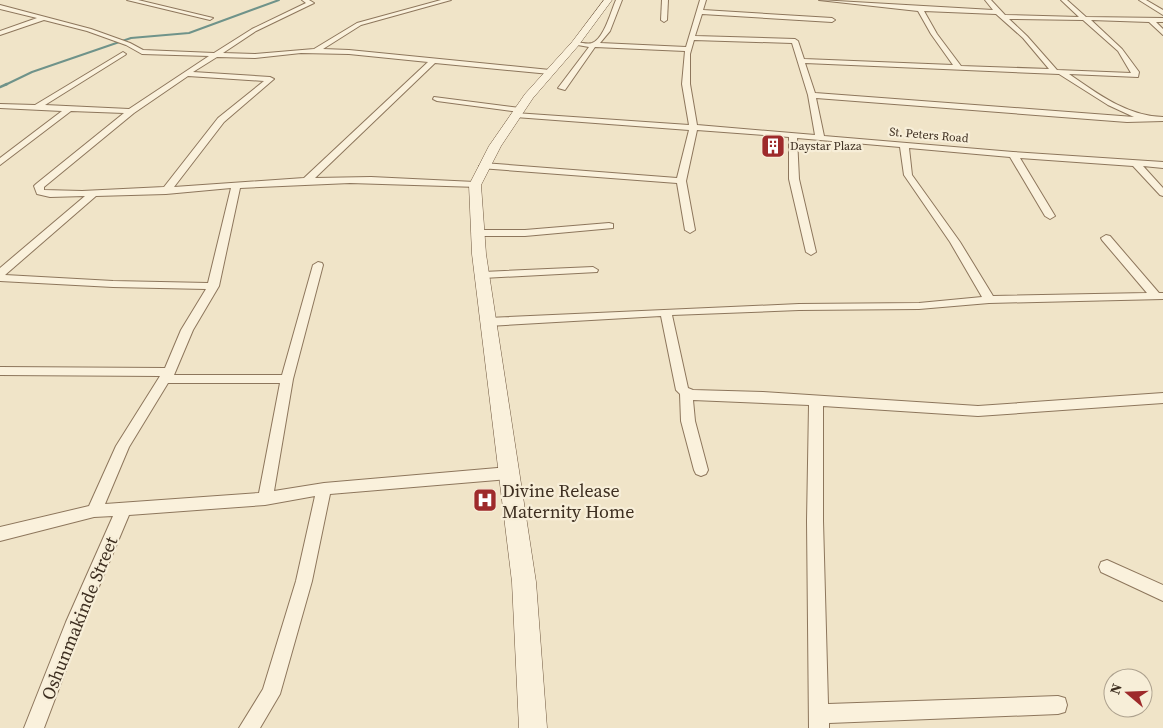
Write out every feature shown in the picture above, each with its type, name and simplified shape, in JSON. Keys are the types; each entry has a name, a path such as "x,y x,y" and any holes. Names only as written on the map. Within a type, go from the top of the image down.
{"main road":[{"path":"533,728 524,582 477,233 475,185 483,166 528,96 575,44 608,0"}],"street":[{"path":"130,0 210,18"},
{"path":"305,0 311,2 264,24 131,111 39,186 40,192 50,194 93,194 166,191 307,181 393,180 475,185"},
{"path":"316,51 359,24 448,0"},
{"path":"562,88 593,45 597,43 611,26 619,0"},
{"path":"664,20 665,0"},
{"path":"690,230 680,181 693,128 693,117 686,84 689,49 703,0"},
{"path":"822,0 1000,14 1163,20"},
{"path":"988,0 1058,72 1102,98 1146,119"},
{"path":"802,61 1135,75 1120,50 1064,0"},
{"path":"1142,0 1163,13"},
{"path":"0,8 89,30 128,44 142,52 255,56 316,51 349,52 550,72"},
{"path":"920,9 934,34 959,68"},
{"path":"701,12 832,20"},
{"path":"0,33 44,18"},
{"path":"1151,20 1163,33"},
{"path":"693,38 794,40 812,95 820,137"},
{"path":"575,44 689,49"},
{"path":"37,107 123,54"},
{"path":"307,181 434,60"},
{"path":"166,191 222,120 270,80 188,74"},
{"path":"812,95 1127,120 1163,119"},
{"name":"St. Peters Road","path":"437,99 517,112 693,128 820,137 1013,155 1163,164"},
{"path":"0,106 131,111"},
{"path":"0,162 70,108"},
{"path":"792,135 794,179 811,252"},
{"path":"904,146 908,175 955,242 989,300"},
{"path":"1013,155 1022,165 1050,216"},
{"path":"1135,163 1163,193"},
{"path":"483,166 680,181"},
{"path":"94,511 123,446 167,375 187,330 213,286 236,186"},
{"path":"0,274 93,194"},
{"path":"477,233 525,233 609,226"},
{"path":"1106,238 1160,296"},
{"path":"265,499 287,379 318,265"},
{"path":"483,275 593,270"},
{"path":"0,278 113,284 213,286"},
{"path":"488,322 666,312 799,307 919,306 989,300 1160,296"},
{"path":"666,312 682,390 691,395 978,411 1163,398"},
{"path":"0,371 287,379"},
{"path":"686,393 688,421 701,470"},
{"path":"816,401 815,521 819,721 1058,705"},
{"path":"0,534 94,511 265,499 324,489 509,473"},
{"path":"249,728 271,694 304,581 324,489"},
{"name":"Oshunmakinde Street","path":"34,728 75,622 124,508"},
{"path":"1107,567 1163,593"}],"building":[{"name":"Daystar Plaza","path":"766,137 782,138 781,156 763,155"}],"waterway":[{"path":"5,85 32,72 131,38 189,33 279,0"},
{"path":"0,87 7,84"}],"place":[{"name":"Daystar Plaza","path":"773,146"},
{"name":"Divine Release Maternity Home","path":"485,500"}]}
